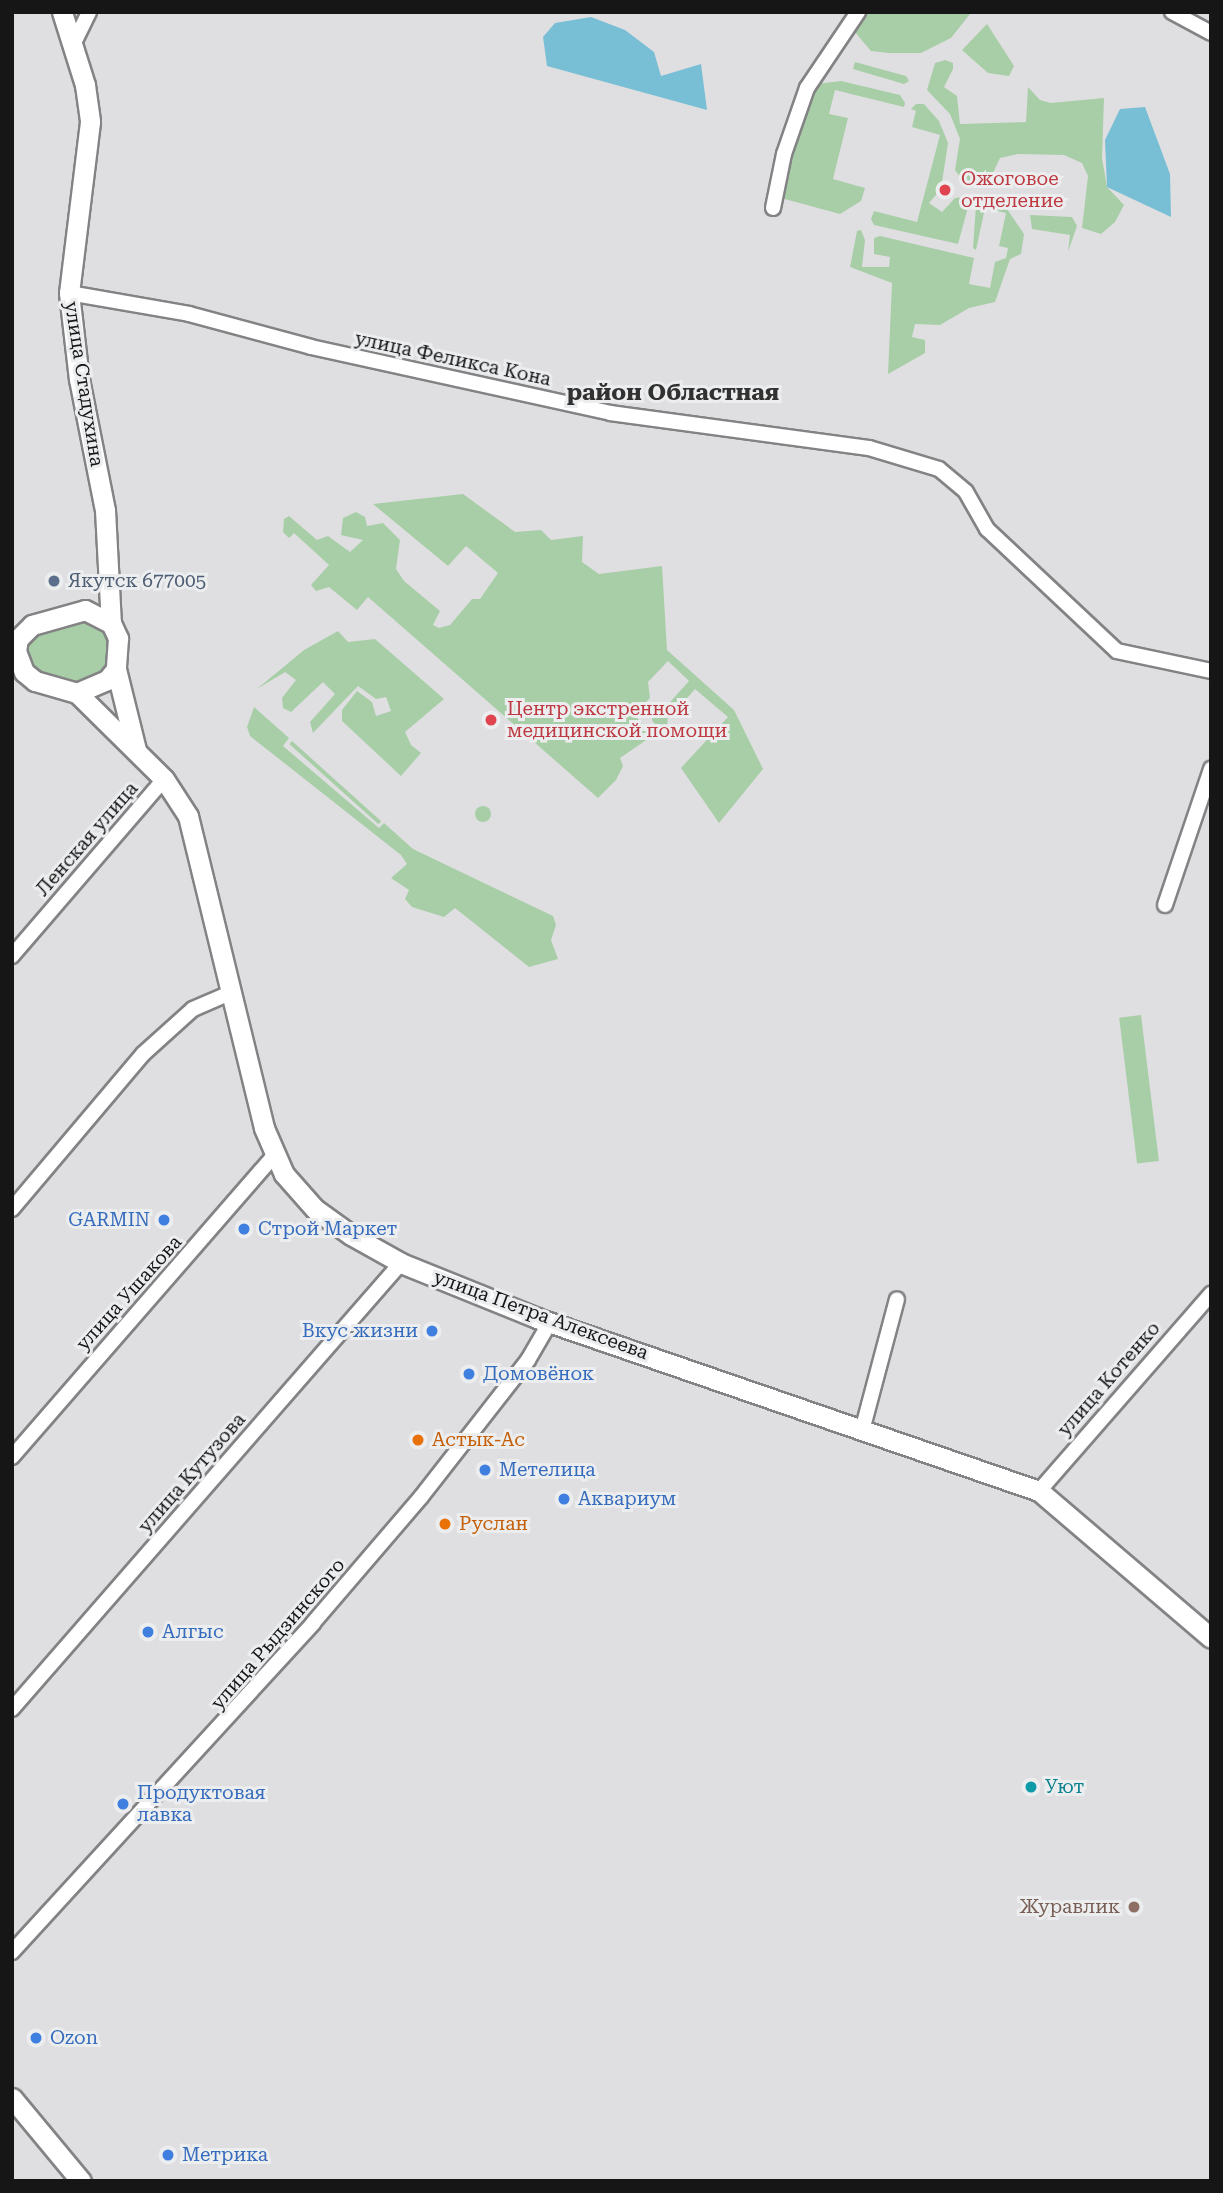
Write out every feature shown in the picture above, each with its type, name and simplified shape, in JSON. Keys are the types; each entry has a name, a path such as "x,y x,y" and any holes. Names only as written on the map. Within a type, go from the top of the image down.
{"street":[{"name":"улица Стадухина","path":"62,12 73,45 90,122 69,293 79,379 105,509 111,623"},
{"path":"73,45 89,12"},
{"path":"773,208 785,154 807,88 858,12"},
{"path":"1181,14 1211,33"},
{"name":"улица Феликса Кона","path":"69,293 189,314 311,347 610,414 869,448 939,469 966,492 987,529 1117,651 1211,671"},
{"path":"110,591 102,603 32,625 15,637 16,673 77,692 97,688 116,668"},
{"path":"85,610 111,623 118,638 116,668 136,750"},
{"path":"12,685 35,681"},
{"name":"улица Петра Алексеева","path":"77,692 164,779 188,816 198,843 230,993 275,1154 284,1174 315,1209 351,1235 401,1263 550,1322 863,1427 1039,1491 1211,1638"},
{"path":"1165,905 1211,769"},
{"name":"Ленская улица","path":"12,956 164,779"},
{"path":"12,1209 143,1054 193,1009 230,993"},
{"name":"улица Ушакова","path":"12,1457 275,1154"},
{"name":"улица Кутузова","path":"12,1709 401,1263"},
{"name":"улица Котенко","path":"1039,1491 1211,1294"},
{"path":"863,1427 897,1299"},
{"name":"улица Рыдзинского","path":"12,1952 213,1737 331,1602 528,1360 550,1322"},
{"path":"12,2098 81,2181"}],"green space":[{"path":"865,12 970,14 951,38 921,53 889,53 871,51 854,31"},
{"path":"987,24 1014,66 1009,76 988,73 962,50"},
{"path":"945,60 953,63 953,69 944,87 957,96 960,124 1026,122 1028,87 1040,100 1051,103 1104,98 1102,158 1107,187 1124,205 1115,222 1101,234 1082,228 1088,176 1082,163 1064,155 1018,154 1000,158 992,175 981,182 962,180 955,170 960,139 950,114 927,90 935,63"},
{"path":"855,62 906,76 909,81 904,84 853,69"},
{"path":"841,81 900,95 905,103 904,107 835,90 829,114 848,118 833,179 865,188 861,201 840,214 781,198 792,150 816,84"},
{"path":"916,104 924,104 939,121 948,143 941,189 929,203 942,212 955,198 971,196 958,244 874,225 871,219 874,211 917,222 940,135 912,127 916,111 911,109"},
{"path":"988,199 1005,206 1024,234 1021,254 1010,259 995,302 969,308 940,325 915,324 912,337 925,340 925,353 888,374 892,283 850,267 857,231 861,230 865,240 862,267 889,267 890,257 874,254 874,238 880,236 974,258 969,284 990,288 995,262 1006,258 1008,248 999,246 1006,213 985,208 976,250 973,248 976,205"},
{"path":"1030,215 1072,217 1077,226 1068,252 1070,235 1032,229"},
{"path":"463,494 515,532 541,530 551,540 583,536 582,562 599,574 662,566 667,650 734,710 763,769 719,823 681,768 728,717 695,689 676,711 668,712 667,729 661,733 652,720 653,712 662,711 689,681 668,661 648,682 650,698 640,708 633,702 628,707 652,736 620,758 623,766 616,780 598,798 368,597 357,610 329,587 316,591 311,585 329,565 294,533 289,538 283,532 284,519 289,516 317,540 328,536 350,552 363,540 341,535 343,518 356,512 365,517 367,526 383,523 400,540 396,569 404,581 440,611 433,625 439,628 450,625 472,599 480,599 498,573 466,546 448,566 373,504"},
{"path":"84,619 100,627 108,638 107,666 94,678 75,682 38,672 29,664 27,642 37,633"},
{"path":"338,631 348,642 375,639 444,699 405,732 411,745 421,753 401,776 342,721 342,710 357,691 372,702 376,716 391,711 386,697 376,699 358,686 313,733 310,722 335,694 323,682 291,712 283,708 282,698 296,680 285,672 257,689 304,650"},
{"path":"254,707 289,738 283,746 379,828 384,823 413,849 553,916 556,925 551,940 558,959 529,967 455,908 444,917 412,907 405,899 409,890 391,878 407,864 401,855 250,736 247,727"},
{"path":"292,741 381,821 379,824 289,744"},
{"path":"480,806 486,806 491,814 489,820 480,822 475,817 475,811"},
{"path":"1141,1015 1159,1161 1137,1164 1119,1018"}],"water":[{"path":"591,17 625,30 654,52 661,76 701,64 707,110 547,66 543,37 555,23"},
{"path":"1145,107 1170,174 1171,217 1107,187 1105,140 1120,109"}],"place":[{"name":"Ожоговое отделение","path":"945,190"},
{"name":"Якутск 677005","path":"54,581"},
{"name":"Центр экстренной медицинской помощи","path":"491,720"},
{"name":"GARMIN","path":"164,1220"},
{"name":"Строй Маркет","path":"244,1229"},
{"name":"Вкус жизни","path":"432,1331"},
{"name":"Домовёнок","path":"469,1374"},
{"name":"Астык-Ас","path":"418,1440"},
{"name":"Метелица","path":"485,1470"},
{"name":"Аквариум","path":"564,1499"},
{"name":"Руслан","path":"445,1524"},
{"name":"Алгыс","path":"148,1632"},
{"name":"Уют","path":"1031,1787"},
{"name":"Продуктовая лавка","path":"123,1804"},
{"name":"Журавлик","path":"1134,1907"},
{"name":"Ozon","path":"36,2038"},
{"name":"Метрика","path":"168,2155"}],"district":[{"name":"район Областная","path":"673,393"}]}
